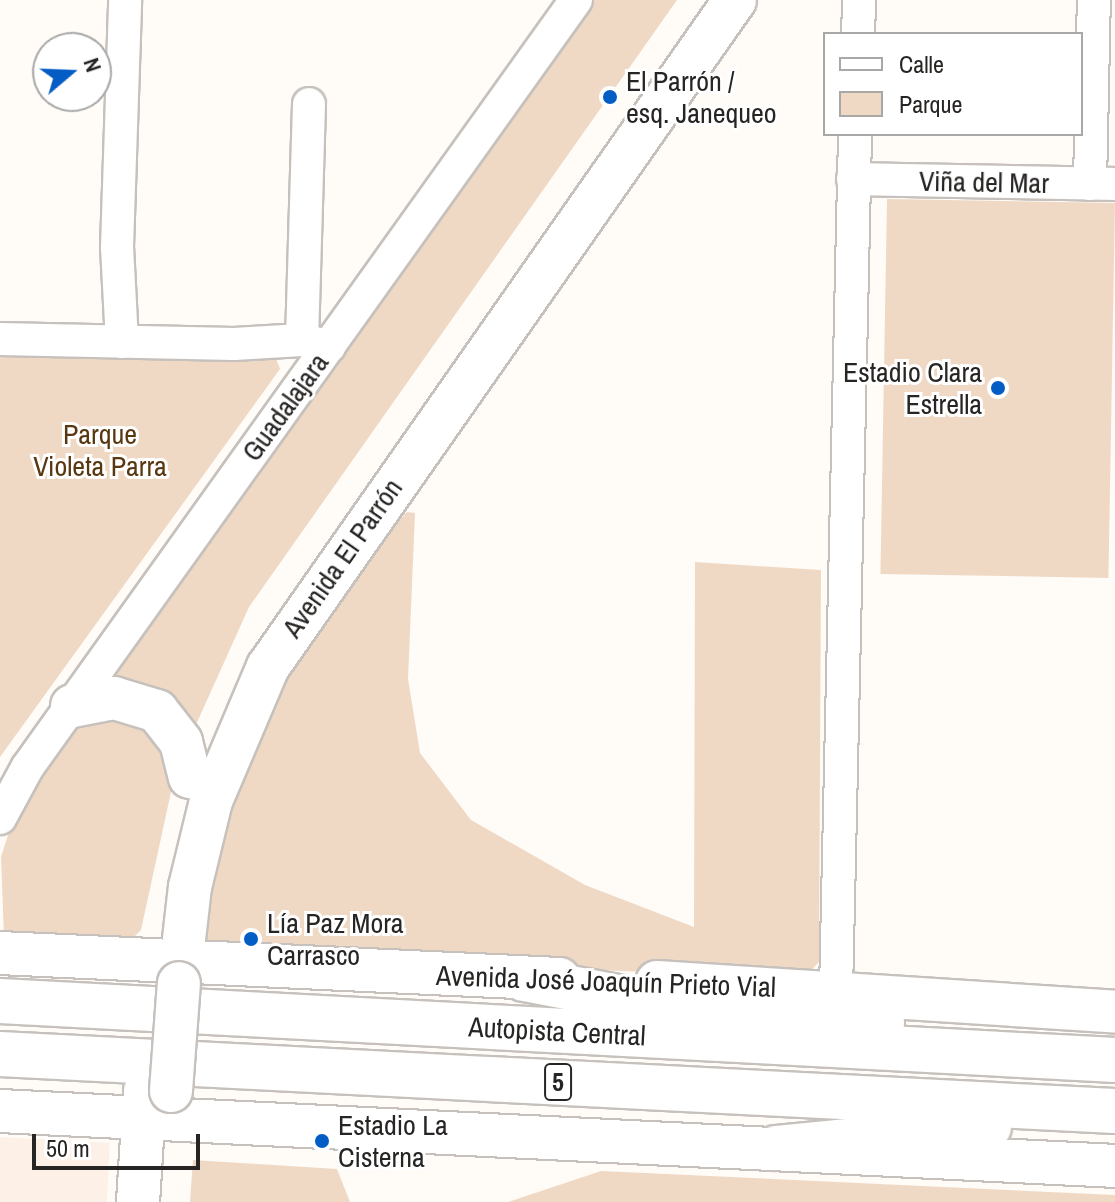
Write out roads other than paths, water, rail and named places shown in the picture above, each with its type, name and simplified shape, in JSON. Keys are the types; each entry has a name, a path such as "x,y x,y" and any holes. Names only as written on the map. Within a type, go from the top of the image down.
{"highway":[{"path":"524,979 634,1000 815,1012 1029,1055"},
{"name":"Autopista Central","path":"0,1001 1115,1060"},
{"name":"Autopista Central","path":"0,1054 1115,1112"},
{"path":"776,1148 1115,1112"}],"main road":[{"name":"Avenida El Parrón","path":"138,1202 157,1104 172,842 190,777 222,701 265,622 705,0"},
{"name":"Avenida El Parrón","path":"166,972 211,801 268,667 735,0"},
{"path":"72,706 114,698 157,711 181,742 190,777"},
{"name":"Avenida José Joaquín Prieto Vial","path":"0,953 166,972 745,984 1115,1012"},
{"name":"Avenida El Parrón","path":"157,1104 163,1202"},
{"path":"0,1111 157,1104 776,1148 1115,1166"}],"street":[{"path":"122,342 117,247 125,0"},
{"name":"Guadalajara","path":"0,818 14,787 72,706 315,343 576,0"},
{"path":"858,32 859,0"},
{"path":"1094,0 1102,184"},
{"path":"0,339 315,343 309,104"},
{"path":"836,992 855,136"},
{"name":"Viña del Mar","path":"853,179 1102,184"}],"place":[{"name":"El Parrón / esq. Janequeo","path":"610,97"},
{"name":"Estadio Clara Estrella","path":"998,388"},
{"name":"Lía Paz Mora Carrasco","path":"251,939"},
{"name":"Estadio La Cisterna","path":"322,1141"}],"park label":[{"name":"Parque Violeta Parra","path":"100,450"}]}
